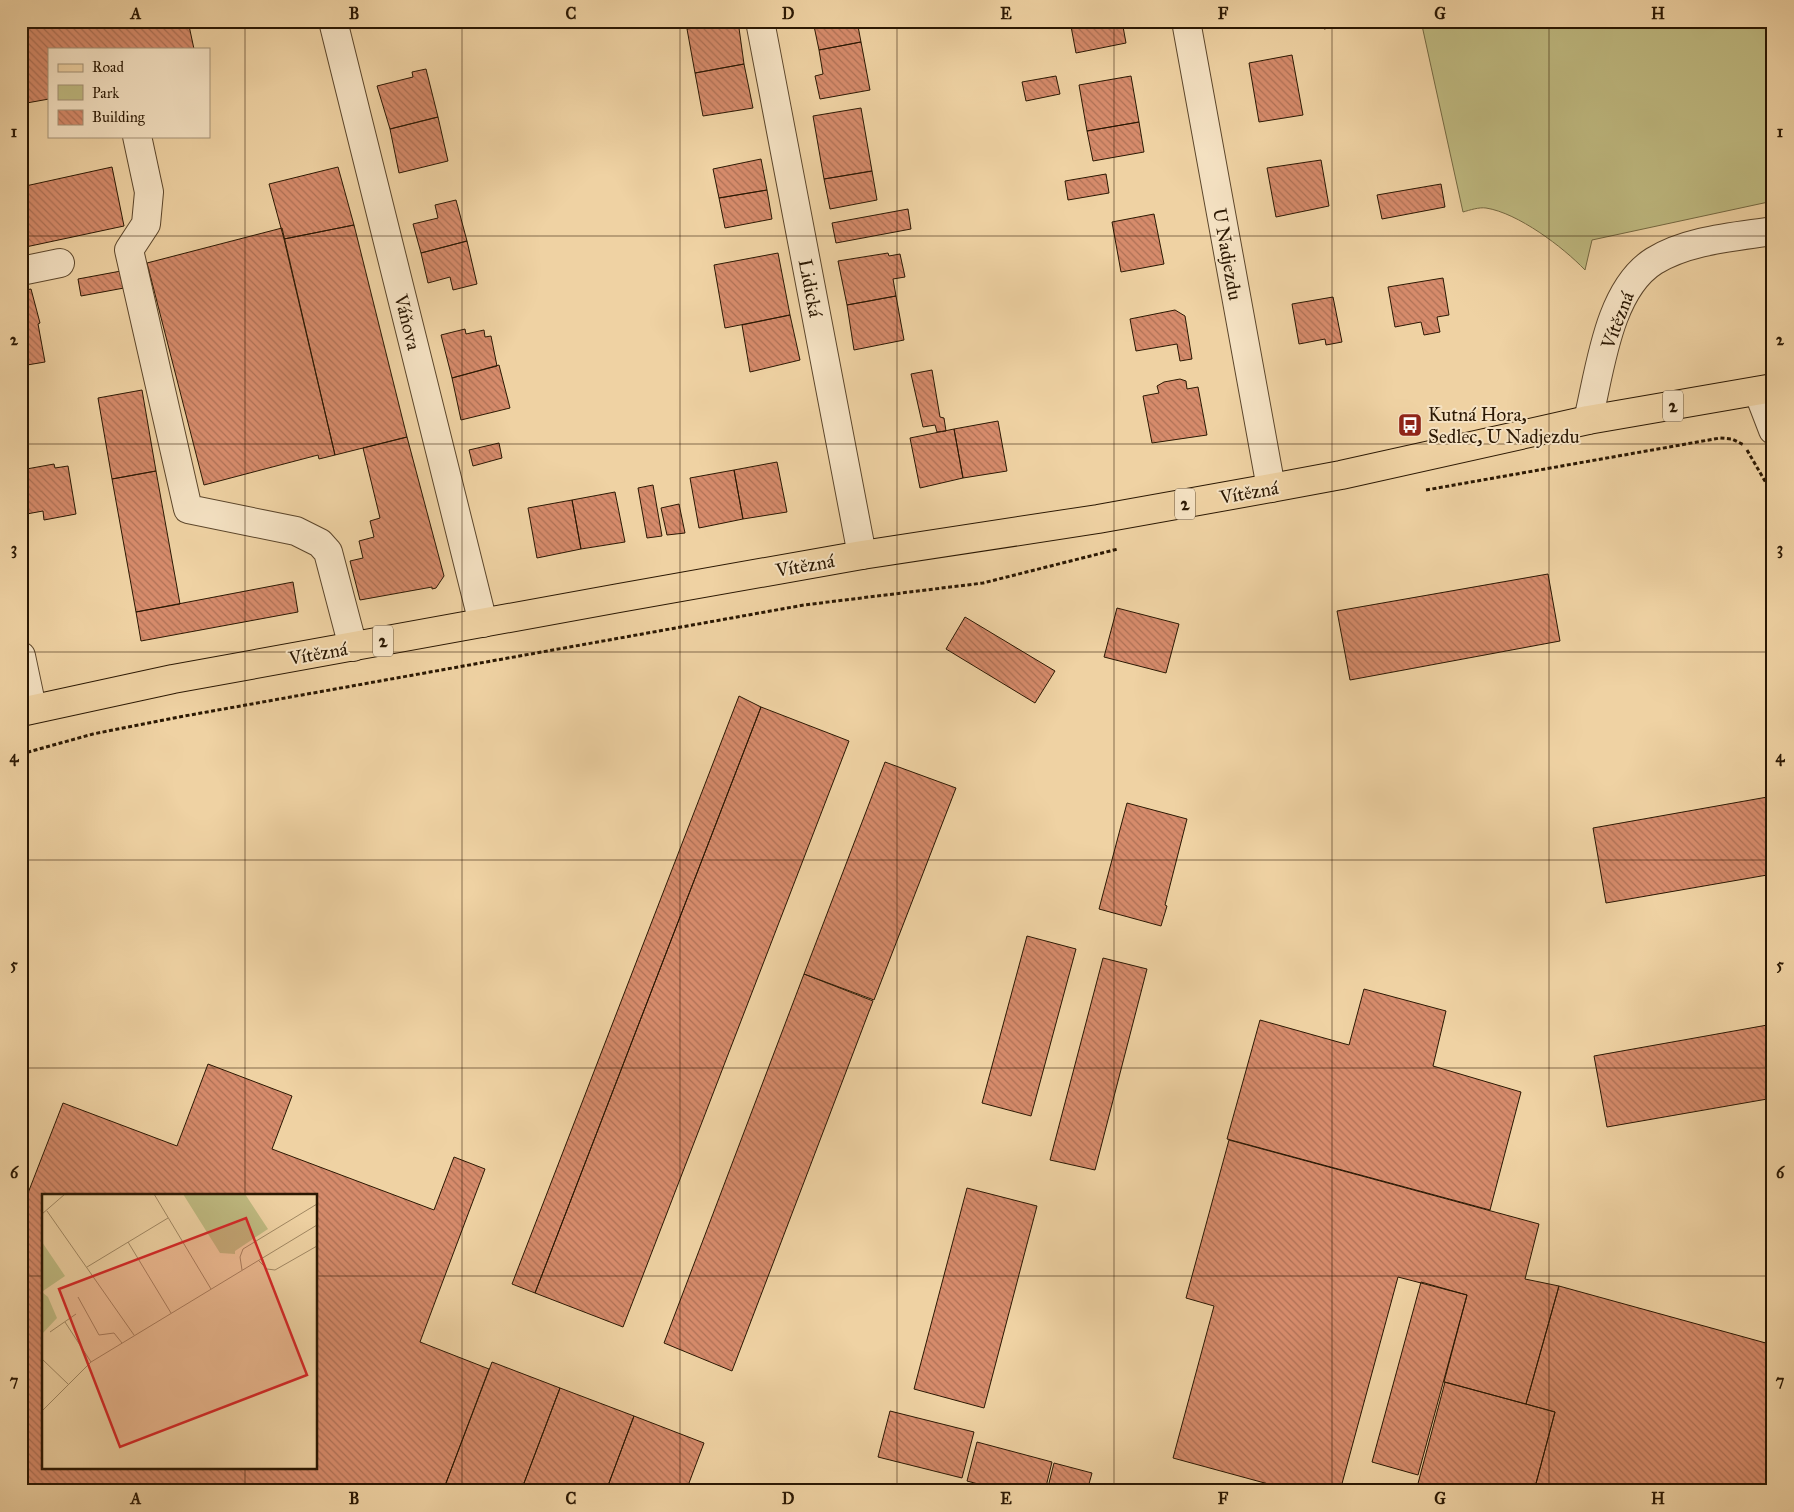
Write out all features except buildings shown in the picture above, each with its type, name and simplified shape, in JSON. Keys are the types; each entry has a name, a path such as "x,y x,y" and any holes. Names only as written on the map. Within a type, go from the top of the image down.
{"main road":[{"name":"Vítězná","path":"27,710 173,679 862,555 1098,520 1351,472 1588,420 1765,390"}],"street":[{"name":"Váňova","path":"333,21 482,623"},
{"name":"Lidická","path":"760,21 862,555"},
{"name":"U Nadjezdu","path":"1186,21 1271,488"},
{"path":"137,138 149,192 146,224 129,250 188,509 296,531 320,543 328,552 352,647"},
{"name":"Vítězná","path":"1588,420 1610,328 1629,287 1641,272 1670,254 1691,247 1773,231"},
{"path":"21,271 60,263"},
{"path":"1765,390 1773,430"},
{"path":"21,656 27,710"}],"path":[{"path":"1420,491 1720,438 1732,439 1743,443 1773,495"},
{"path":"21,754 94,734 179,717 804,605 983,583 1121,549"}],"green space":[{"path":"1421,21 1773,21 1773,201 1592,240 1585,270 1565,251 1539,232 1512,217 1486,208 1477,208 1463,212"}],"place":[{"name":"Kutná Hora, Sedlec, U Nadjezdu","path":"1410,425"}]}
